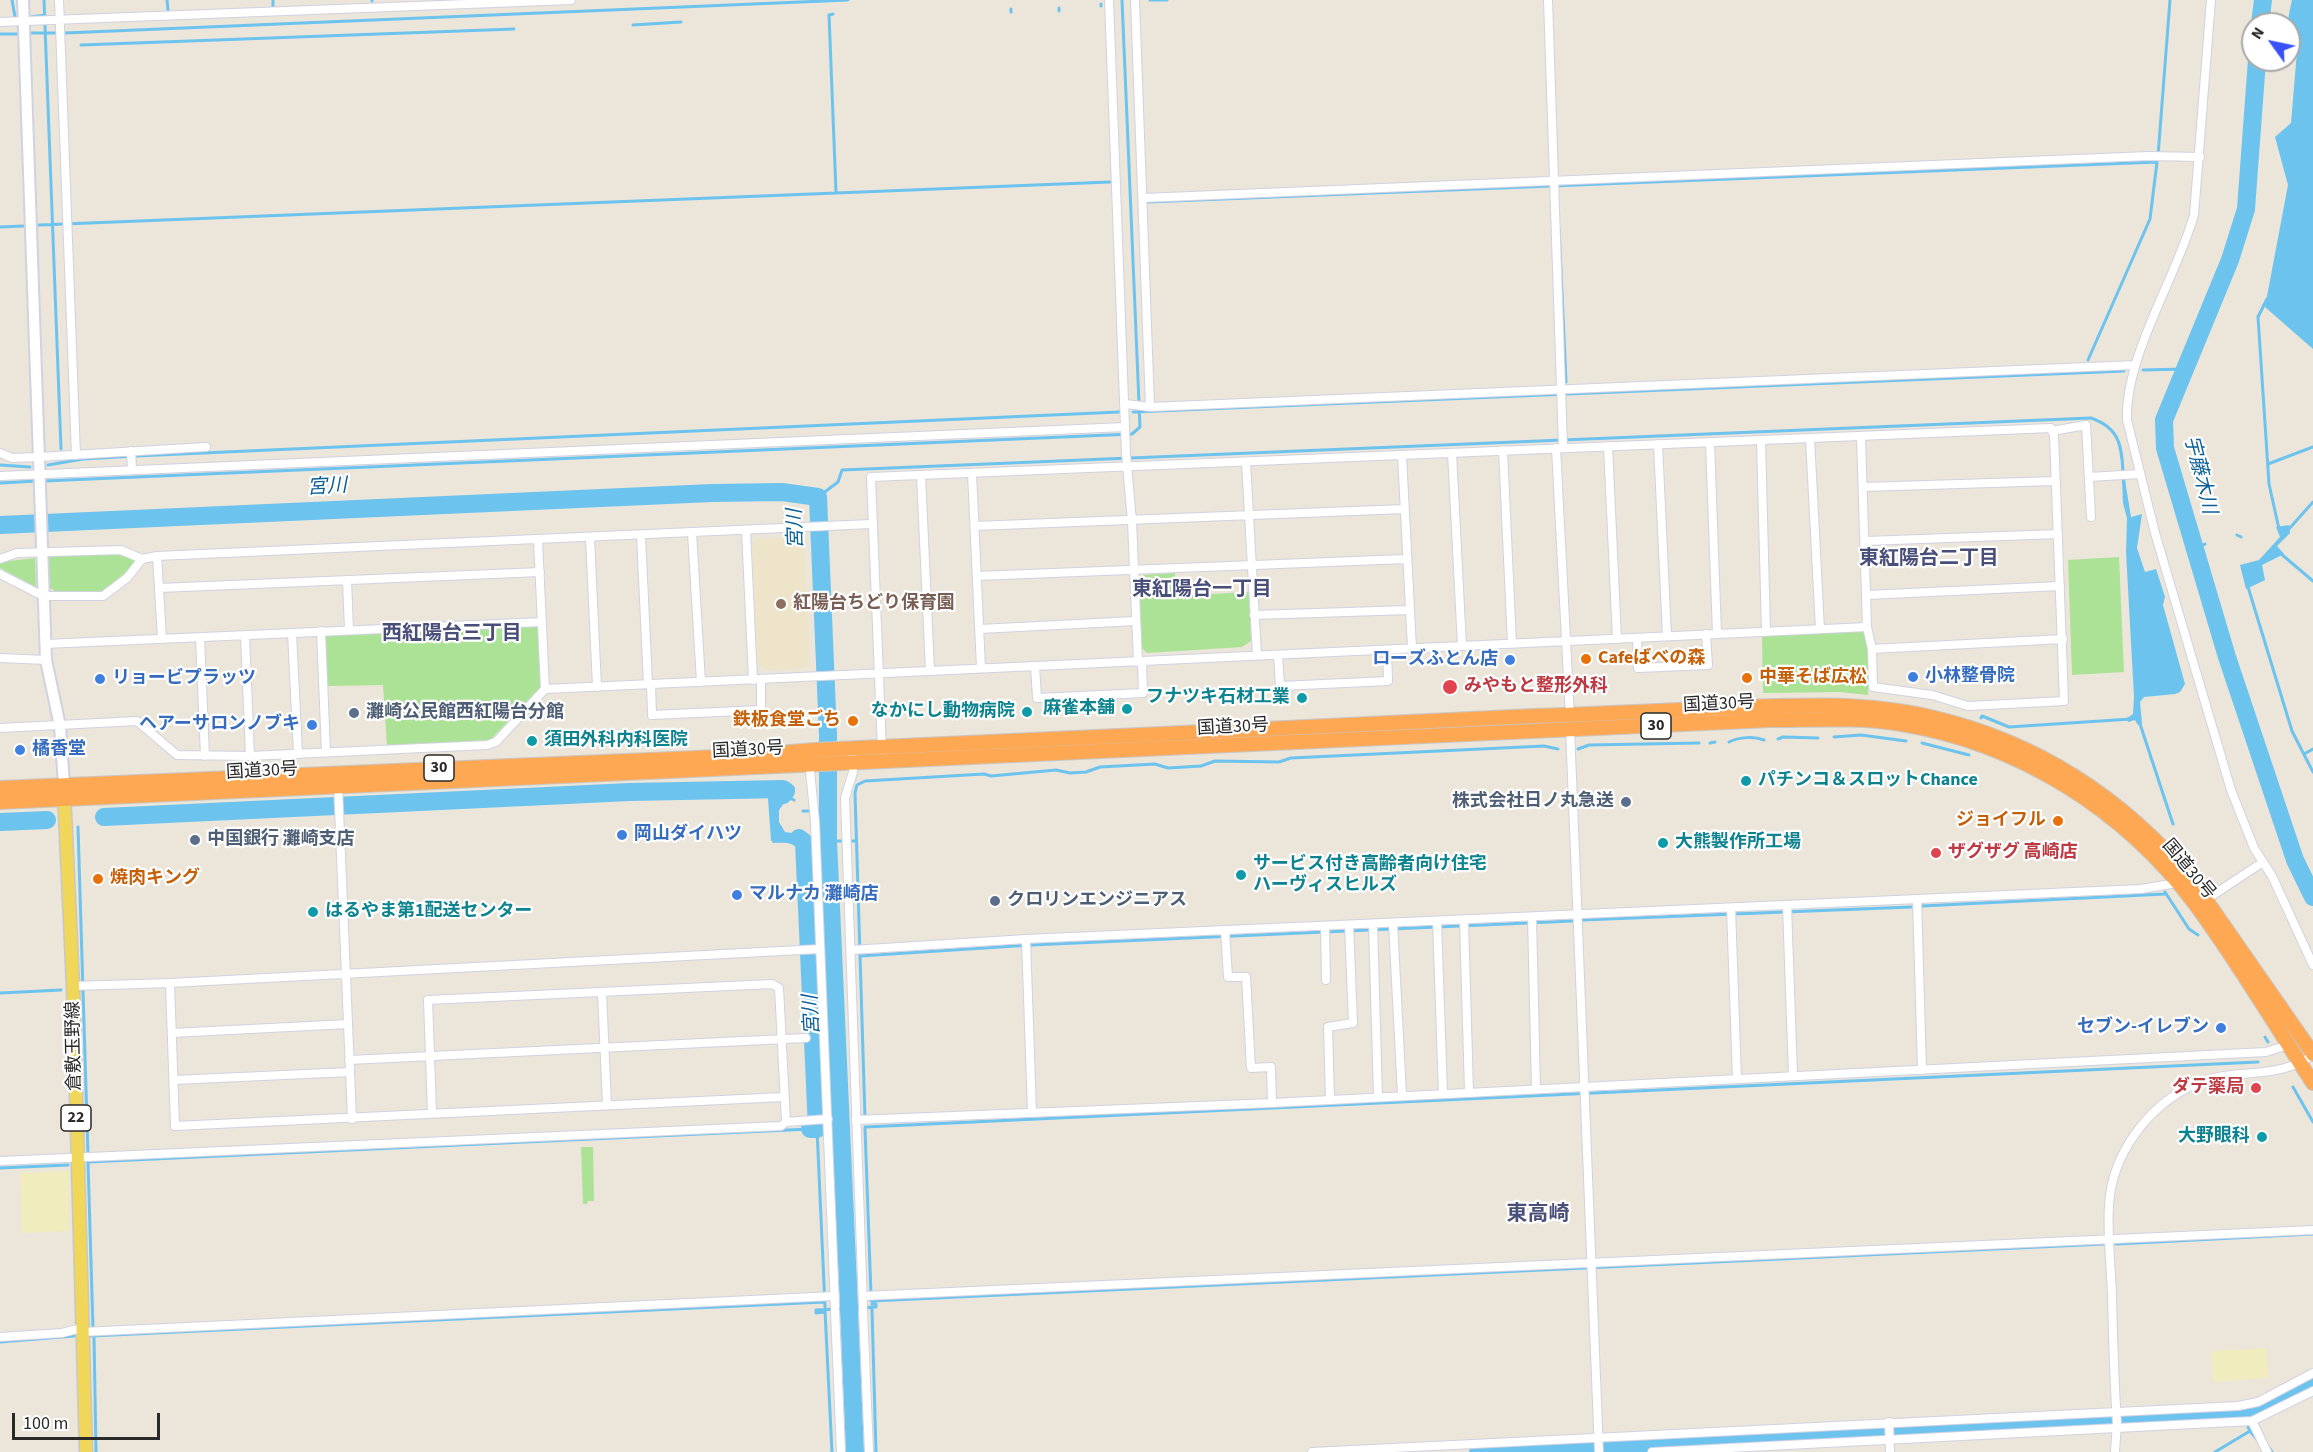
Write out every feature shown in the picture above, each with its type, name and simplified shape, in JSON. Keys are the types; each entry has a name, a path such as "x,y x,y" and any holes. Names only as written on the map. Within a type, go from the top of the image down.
{"highway":[{"name":"国道30号","path":"0,788 1570,715 1822,705 1905,712 1966,726 1994,735 2040,755 2098,791 2148,832 2170,854 2207,899 2313,1055"},
{"name":"国道30号","path":"0,802 1770,720 1864,720 1901,724 1962,738 2040,771 2090,801 2138,840 2196,905 2313,1083"}],"main road":[{"name":"倉敷玉野線","path":"64,785 79,986 88,1331 86,1452"}],"street":[{"path":"23,0 28,21 45,644 46,660 60,726 64,785"},
{"path":"59,0 57,20 68,224 76,455"},
{"path":"0,22 571,0"},
{"path":"1035,666 1037,698 1143,693 1135,621 1132,521 1125,432 1126,404 1109,0"},
{"path":"1135,0 1143,198 1143,405"},
{"path":"1548,0 1562,392 1565,642 1570,715 1599,1451"},
{"path":"2211,0 2194,215 2187,239 2135,365 2130,385 2127,420 2139,474 2231,790 2254,848 2280,891 2313,965"},
{"path":"1143,198 1554,185 2158,156 2200,156"},
{"path":"1126,404 1562,392 2135,365"},
{"path":"883,762 877,673 871,477 972,473 1127,461 1246,462 1452,453 1561,444 1608,446 2044,428 2052,431 2086,425 2091,517"},
{"path":"1860,437 1866,540 1867,627 1872,650 1873,687 1932,695 1968,706 2064,701 2052,431"},
{"path":"0,476 40,478 132,469 1125,432"},
{"path":"1810,438 1820,629"},
{"path":"1761,440 1766,632"},
{"path":"1710,442 1717,634"},
{"path":"1658,444 1667,636"},
{"path":"1608,446 1617,639"},
{"path":"0,453 12,458 131,454 206,447"},
{"path":"1503,450 1512,644"},
{"path":"1452,453 1462,646"},
{"path":"131,454 132,469"},
{"path":"1402,455 1412,648"},
{"path":"1246,462 1257,655"},
{"path":"972,473 981,668"},
{"path":"2089,477 2139,474"},
{"path":"921,475 930,671"},
{"path":"1863,487 2055,481"},
{"path":"975,526 1404,508"},
{"path":"0,558 42,550 121,550 142,559 157,556 871,524"},
{"path":"641,535 652,715 761,710 746,530"},
{"path":"692,532 701,682"},
{"path":"1866,540 2058,534"},
{"path":"590,538 597,687"},
{"path":"538,540 545,689"},
{"path":"157,556 162,639"},
{"path":"0,574 43,596 103,596 127,578 142,559"},
{"path":"977,576 1406,559"},
{"path":"159,588 540,572"},
{"path":"347,580 349,630"},
{"path":"1867,595 2060,586"},
{"path":"1254,615 1409,610"},
{"path":"980,629 1135,621"},
{"path":"45,644 542,622"},
{"path":"0,728 136,721 177,754 205,756 250,756 492,744 545,689 1867,627"},
{"path":"321,632 326,752"},
{"path":"292,633 298,753"},
{"path":"1637,638 1638,668 1696,665 1708,664 1706,634"},
{"path":"245,635 250,756"},
{"path":"200,637 205,756"},
{"path":"1872,650 2063,639"},
{"path":"1278,655 1280,686 1388,681 1387,650"},
{"path":"0,658 46,660"},
{"path":"848,748 849,764 845,798 858,949 868,1296 863,1308 869,1452"},
{"path":"812,750 812,950 819,1120 828,1297 835,1309 841,1452"},
{"path":"337,772 352,1119"},
{"path":"2207,899 2263,862"},
{"path":"858,949 1325,931 1532,921 1578,915 1787,910 1917,899 2141,889 2177,883"},
{"path":"1917,899 1922,1070"},
{"path":"1787,910 1793,1076"},
{"path":"1731,912 1737,1079"},
{"path":"1532,921 1536,1089"},
{"path":"1464,924 1469,1092"},
{"path":"1437,925 1443,1093"},
{"path":"1393,927 1402,1095"},
{"path":"1373,928 1378,1096"},
{"path":"1330,1100 1328,1027 1353,1023 1349,929"},
{"path":"1325,931 1326,980"},
{"path":"1225,935 1228,977 1246,977 1251,1068 1271,1067 1272,1103"},
{"path":"1026,943 1032,1112"},
{"path":"79,986 812,950"},
{"path":"170,983 175,1126 784,1097"},
{"path":"432,1113 428,1000 772,984 779,988 786,1122"},
{"path":"602,992 608,1104"},
{"path":"171,1033 348,1024"},
{"path":"349,1060 806,1038"},
{"path":"862,1120 1272,1103 1536,1089 1585,1092 1737,1079 2266,1052 2288,1045"},
{"path":"2115,1452 2117,1419 2109,1204 2120,1159 2144,1122 2159,1108 2195,1084 2215,1078 2284,1070 2300,1064 2313,1055"},
{"path":"174,1080 350,1072"},
{"path":"0,1161 781,1126 786,1122 819,1120"},
{"path":"868,1296 1592,1266 2313,1230"},
{"path":"0,1337 828,1297"},
{"path":"1652,1452 1889,1438 2117,1419 2238,1406 2258,1402 2313,1373"},
{"path":"1311,1452 1889,1424 2117,1419 2252,1421 2313,1391"},
{"path":"2252,1421 2267,1452"},
{"path":"1889,1424 1890,1452"}],"shaded area":[{"name":"紅陽台ちどり保育園","path":"804,537 810,667 767,671 757,663 752,544 759,539"}],"green space":[{"path":"116,554 134,560 135,564 104,591 56,592 49,587 48,556"},
{"path":"2119,557 2124,672 2072,675 2068,560"},
{"path":"35,558 36,587 0,568 0,562"},
{"path":"1175,573 1176,595 1139,596 1138,580 1144,575"},
{"path":"1249,592 1251,641 1242,647 1147,653 1141,647 1139,598"},
{"path":"538,626 541,687 489,741 387,746 383,685 326,686 325,636"},
{"path":"1863,631 1868,640 1868,695 1840,692 1763,693 1762,635"},
{"path":"581,1147 593,1147 594,1201 588,1201 587,1204 583,1204"}],"sand":[{"path":"69,1171 69,1231 22,1233 20,1173"},
{"path":"2266,1348 2268,1378 2213,1382 2211,1351"}],"water":[{"path":"2292,0 2313,0 2313,349 2265,307 2288,185 2275,137 2291,123 2295,72 2301,72 2301,12 2290,12"},
{"path":"2122,480 2125,480 2131,517 2142,514 2137,548 2145,572 2156,569 2165,597 2163,605 2185,684 2180,692 2175,694 2144,697 2140,702 2142,724 2138,725 2135,720 2128,722 2127,718 2133,714 2134,697 2126,552 2127,518 2123,503"},
{"path":"2289,525 2290,533 2277,546 2284,554 2262,565 2265,580 2246,589 2240,565 2259,560 2280,537 2276,527"},
{"path":"767,785 794,786 795,788 779,810 779,822 785,832 806,835 810,841 808,859 801,858 798,849 792,844 773,843 771,840"}],"waterway":[{"path":"12,0 15,17"},
{"path":"44,0 61,449"},
{"path":"167,0 168,10"},
{"path":"273,0 273,7"},
{"path":"65,33 848,0"},
{"path":"44,481 1132,434 1140,427 1122,0"},
{"path":"1150,0 1167,0"},
{"path":"2158,156 2170,0"},
{"name":"宇藤木川","path":"2262,12 2263,0"},
{"path":"833,14 829,15 836,192"},
{"path":"31,17 45,15"},
{"path":"633,25 681,22"},
{"path":"81,45 514,29"},
{"path":"32,33 57,33"},
{"path":"0,34 18,34"},
{"name":"宇藤木川","path":"2256,72 2246,209 2230,260 2164,420 2165,448 2227,657 2295,860 2313,897"},
{"path":"1147,202 2157,162"},
{"path":"2088,360 2150,219 2157,162"},
{"path":"39,225 1110,182"},
{"path":"0,227 24,226"},
{"path":"1559,228 1566,382"},
{"path":"2267,299 2258,317 2269,484 2279,529"},
{"path":"2143,370 2184,369"},
{"path":"1133,412 2124,371"},
{"path":"48,465 83,459 136,456 1119,412"},
{"path":"818,497 838,482 842,470 2091,418 2102,423 2116,436 2121,452 2124,484"},
{"path":"2268,464 2313,447"},
{"path":"0,465 30,467"},
{"path":"0,483 37,481"},
{"name":"宮川","path":"0,525 712,493 782,492 818,497 828,735 828,841 849,1306"},
{"path":"2288,530 2313,502"},
{"path":"2237,535 2241,537"},
{"path":"2195,549 2205,544"},
{"path":"2280,553 2313,581"},
{"path":"2248,587 2292,731 2313,772"},
{"path":"1981,718 1982,716 2009,727 2131,719"},
{"path":"2140,724 2173,824"},
{"path":"1834,737 1861,735 1906,741"},
{"path":"1778,739 1783,737 1818,738"},
{"path":"1729,742 1747,738 1764,740"},
{"path":"1710,743 1715,742"},
{"path":"1578,749 1589,745 1699,743"},
{"path":"1922,743 1969,755"},
{"path":"865,1118 855,793 857,785 865,781 984,774 991,776 1056,770 1070,773 1086,772 1100,767 1155,764 1168,768 1201,766 1215,761 1279,762 1291,758 1544,746 1558,749"},
{"path":"2304,754 2313,749"},
{"path":"104,817 630,792 783,789 786,791 783,795"},
{"path":"786,796 794,800"},
{"path":"818,810 828,810"},
{"path":"803,811 809,811"},
{"path":"0,822 47,820"},
{"path":"78,827 88,1155"},
{"path":"799,838 804,842 817,1129 810,1129"},
{"path":"823,841 856,841"},
{"path":"2165,892 2189,929 2198,935"},
{"path":"1922,906 2165,894"},
{"path":"1582,920 1911,907"},
{"path":"860,956 1031,945 1572,921"},
{"path":"0,993 61,990"},
{"path":"2265,1037 2268,1042"},
{"path":"865,1127 2258,1062"},
{"path":"2293,1087 2313,1122"},
{"path":"865,1128 871,1295"},
{"path":"88,1162 810,1129"},
{"path":"817,1129 825,1307"},
{"path":"88,1162 93,1329"},
{"path":"0,1168 68,1165"},
{"path":"2116,1244 2313,1234"},
{"path":"871,1301 2104,1244"},
{"path":"91,1336 824,1302"},
{"name":"宮川","path":"816,1310 876,1307 876,1304 872,1304"},
{"path":"872,1309 876,1452"},
{"path":"816,1310 816,1313 825,1312"},
{"name":"宮川","path":"849,1310 855,1452"},
{"path":"825,1311 832,1452"},
{"path":"0,1342 74,1336"},
{"path":"94,1336 96,1452"},
{"path":"1478,1452 2247,1412 2263,1408 2313,1381"},
{"path":"2247,1412 2247,1417"},
{"path":"2215,1452 2250,1431 2248,1427"},
{"path":"2250,1431 2260,1443"},
{"path":"2264,1441 2272,1452"}],"place":[{"name":"紅陽台ちどり保育園","path":"781,604"},
{"name":"Cafeばべの森","path":"1586,659"},
{"name":"ローズふとん店","path":"1510,660"},
{"name":"小林整骨院","path":"1913,677"},
{"name":"中華そば広松","path":"1747,678"},
{"name":"リョービプラッツ","path":"100,679"},
{"name":"みやもと整形外科","path":"1450,687"},
{"name":"フナツキ石材工業","path":"1302,698"},
{"name":"麻雀本舗","path":"1127,709"},
{"name":"なかにし動物病院","path":"1027,712"},
{"name":"灘崎公民館西紅陽台分館","path":"354,713"},
{"name":"鉄板食堂ごち","path":"853,721"},
{"name":"ヘアーサロンノブキ","path":"312,725"},
{"name":"須田外科内科医院","path":"532,741"},
{"name":"橘香堂","path":"20,750"},
{"name":"パチンコ＆スロットChance","path":"1746,781"},
{"name":"株式会社日ノ丸急送","path":"1626,802"},
{"name":"ジョイフル","path":"2058,821"},
{"name":"岡山ダイハツ","path":"622,835"},
{"name":"中国銀行 灘崎支店","path":"195,840"},
{"name":"大熊製作所工場","path":"1663,843"},
{"name":"ザグザグ 高崎店","path":"1936,853"},
{"name":"サービス付き高齢者向け住宅 ハーヴィスヒルズ","path":"1241,875"},
{"name":"焼肉キング","path":"98,879"},
{"name":"マルナカ 灘崎店","path":"737,895"},
{"name":"クロリンエンジニアス","path":"995,901"},
{"name":"はるやま第1配送センター","path":"313,912"},
{"name":"セブン-イレブン","path":"2221,1028"},
{"name":"ダテ薬局","path":"2256,1088"},
{"name":"大野眼科","path":"2262,1137"}],"district":[{"name":"東紅陽台二丁目","path":"1929,560"},
{"name":"東紅陽台一丁目","path":"1202,591"},
{"name":"西紅陽台三丁目","path":"452,635"},
{"name":"東高崎","path":"1538,1215"}]}
